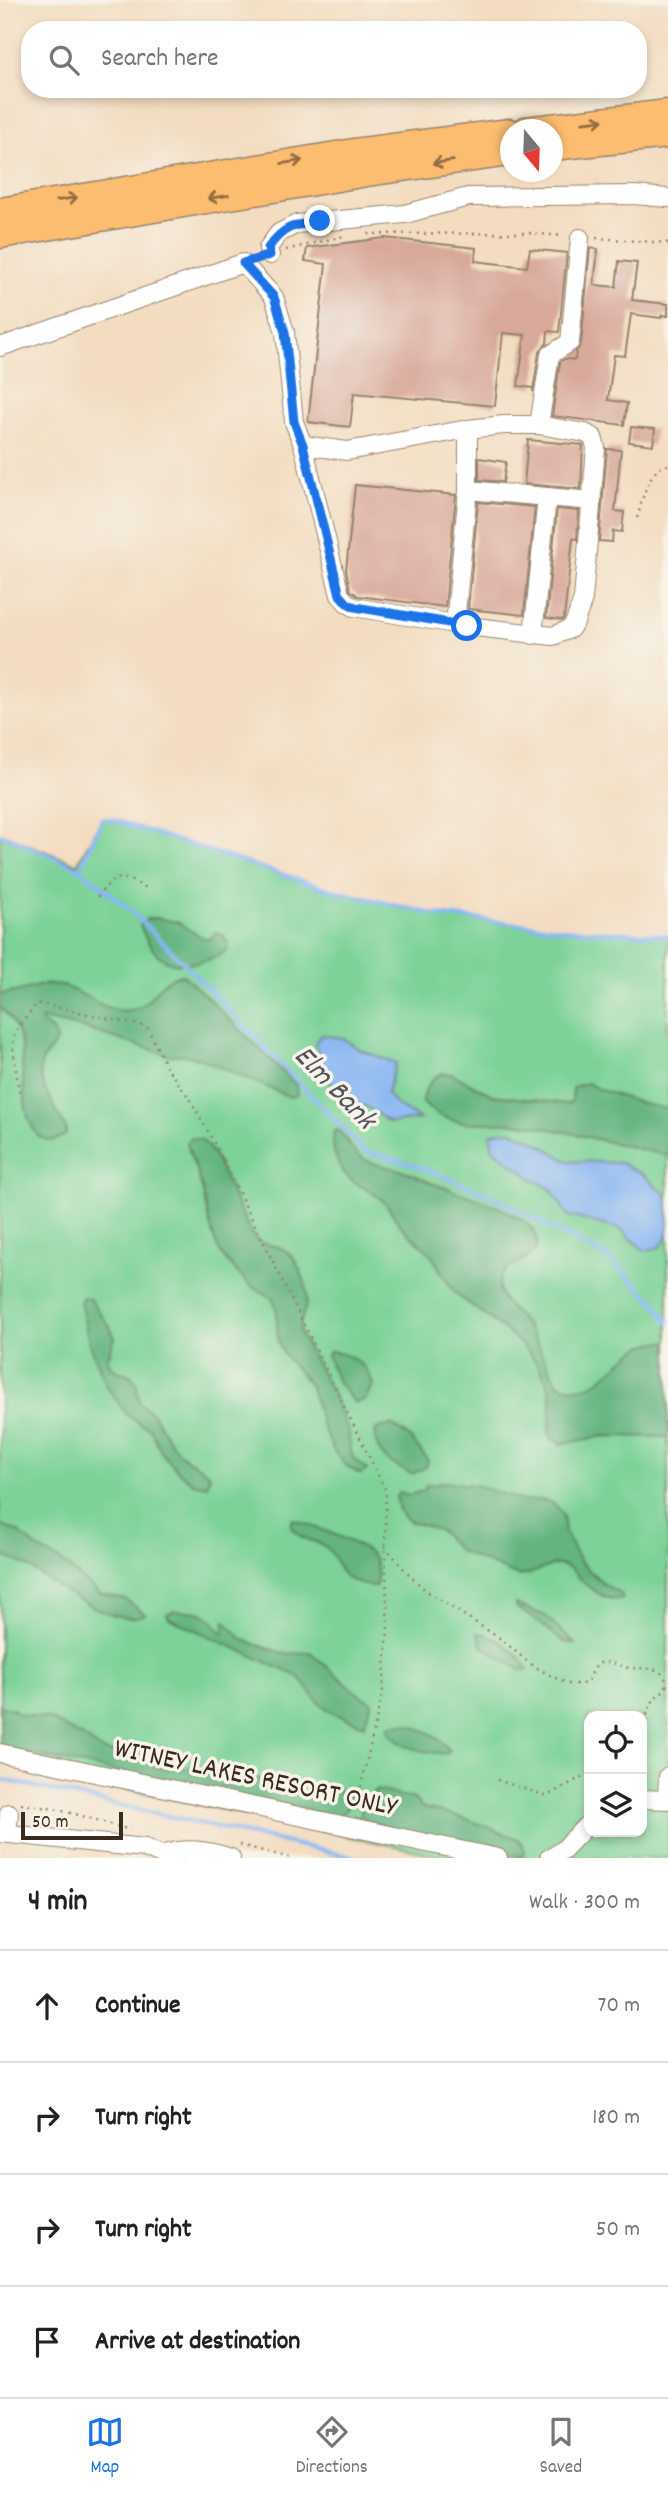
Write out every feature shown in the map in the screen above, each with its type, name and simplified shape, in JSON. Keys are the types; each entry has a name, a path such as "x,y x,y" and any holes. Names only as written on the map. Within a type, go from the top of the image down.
{"highway":[{"path":"563,126 668,113"},
{"path":"0,211 354,152 500,132"},
{"path":"563,146 668,135"},
{"path":"0,234 367,173 500,154"}],"street":[{"path":"270,255 268,248 279,233 297,224 405,214 468,197 634,195 668,198"},
{"path":"539,425 550,355 569,342 580,237"},
{"path":"0,346 243,263 274,297 285,332 294,422 303,445 340,595 347,603 355,607 533,635 561,635 575,622 583,599 596,448 593,437 585,433 539,425 468,429 347,451 303,445"},
{"path":"455,624 468,490 468,429"},
{"path":"468,490 592,501"},
{"path":"533,635 547,497"},
{"name":"WITNEY LAKES RESORT ONLY","path":"0,1753 498,1858"},
{"path":"647,1799 667,1800 668,1776"},
{"path":"14,1809 4,1833 145,1848 162,1857 186,1849 231,1850"},
{"path":"549,1858 564,1850 584,1828"}],"path":[{"path":"363,234 528,233 668,243"},
{"path":"270,255 352,235"},
{"path":"637,519 653,473 661,466 668,465"},
{"path":"97,897 117,877 123,876 147,888"},
{"path":"19,1092 13,1047 15,1032 37,1003 147,1027 167,1068 190,1099 216,1146 386,1491 388,1632 383,1690 351,1827"},
{"path":"385,1546 425,1590 501,1639 529,1663 553,1677 569,1684 582,1684 589,1680 597,1664 612,1661 629,1668 648,1667 664,1673 667,1686 662,1694 655,1698 647,1716"},
{"path":"497,1780 547,1796 587,1774"},
{"path":"14,1809 54,1808 135,1831"},
{"path":"231,1850 291,1858"}],"green space":[{"path":"102,819 113,820 330,890 437,915 573,930 668,936 668,1858 450,1858 0,1762 0,833 77,864"},
{"path":"147,919 177,922 205,939 212,938 215,933 222,935 228,942 228,950 215,957 189,964 165,960 150,945 140,925"},
{"path":"183,975 296,1085 297,1095 290,1097 201,1059 168,1055 83,1028 43,1019 41,1021 53,1032 56,1041 41,1064 41,1077 66,1129 66,1135 52,1141 40,1137 27,1114 20,1039 13,1022 0,1008 0,994 52,984 68,988 111,1008 131,1010 146,1003 166,981"},
{"path":"442,1073 452,1074 492,1095 568,1104 572,1101 573,1087 588,1083 598,1089 644,1104 668,1109 668,1156 531,1125 474,1123 448,1119 423,1103 428,1085"},
{"path":"338,1130 355,1152 367,1161 407,1172 488,1203 518,1217 528,1225 535,1234 535,1251 501,1276 500,1291 507,1304 528,1327 559,1384 575,1388 590,1385 637,1349 652,1343 668,1342 668,1437 604,1436 560,1444 549,1436 549,1390 537,1363 513,1337 456,1294 431,1255 400,1225 385,1203 345,1173 338,1163 334,1149 334,1131"},
{"path":"192,1138 202,1140 213,1153 251,1233 262,1243 288,1252 300,1270 307,1297 300,1334 332,1392 349,1432 350,1450 354,1459 367,1470 361,1474 345,1465 339,1458 325,1433 311,1389 280,1347 277,1311 273,1300 246,1281 221,1254 188,1147 187,1142"},
{"path":"83,1297 90,1299 115,1338 107,1360 117,1371 128,1374 134,1380 140,1402 155,1417 175,1448 187,1460 210,1475 207,1486 193,1483 178,1471 161,1452 151,1430 128,1416 107,1387 89,1342 80,1302"},
{"path":"330,1351 357,1361 367,1371 373,1385 365,1400 355,1403 338,1383 327,1355"},
{"path":"390,1425 402,1431 415,1444 428,1461 426,1467 412,1474 385,1458 377,1446 376,1429"},
{"path":"443,1482 475,1485 524,1501 545,1500 556,1505 563,1515 565,1533 580,1562 604,1584 621,1594 623,1599 612,1599 597,1593 568,1567 561,1565 516,1575 459,1551 439,1530 411,1522 404,1517 396,1497 399,1492 410,1495 425,1490 426,1485"},
{"path":"293,1519 368,1552 377,1565 376,1586 360,1584 345,1576 329,1550 303,1538 295,1531 291,1525"},
{"path":"0,1525 19,1532 34,1546 61,1561 100,1594 125,1599 145,1614 133,1618 103,1611 23,1564 0,1555"},
{"path":"515,1604 546,1616 575,1644 564,1642 515,1607"},
{"path":"174,1611 200,1613 224,1633 225,1621 242,1639 286,1654 310,1652 357,1693 372,1702 364,1725 333,1713 319,1703 299,1677 169,1618 167,1614"},
{"path":"477,1633 492,1637 507,1646 528,1670 521,1670 483,1647"},
{"path":"0,1706 13,1709 19,1714 50,1719 101,1750 140,1758 154,1766 190,1768 223,1774 238,1773 297,1790 311,1797 320,1798 335,1791 347,1790 348,1805 338,1817 0,1748"},
{"path":"405,1724 430,1733 449,1751 446,1754 422,1751 399,1742 388,1730 390,1725"},
{"path":"377,1790 414,1799 421,1807 464,1818 518,1839 525,1853 521,1856 452,1844 361,1820 364,1802"}],"water":[{"path":"321,1035 342,1038 363,1051 396,1063 387,1093 396,1105 420,1119 390,1123 366,1106 346,1102 328,1078 315,1043"},
{"path":"512,1131 568,1161 621,1163 644,1175 668,1200 668,1236 660,1247 645,1251 620,1229 568,1216 551,1189 534,1180 493,1149 490,1134"}],"building":[{"path":"385,238 476,248 475,261 527,267 530,249 567,253 559,332 548,331 547,343 539,353 533,392 533,388 518,386 525,335 503,333 495,406 354,393 350,427 308,422 326,264 305,261 307,248"},
{"path":"590,248 598,249 594,285 616,287 619,261 637,263 632,300 668,304 668,316 662,315 661,318 631,314 625,356 614,355 608,400 627,403 624,425 552,416 560,362 565,359 575,360 576,351 581,344"},
{"path":"631,427 655,429 653,445 629,442"},
{"path":"528,440 583,445 581,489 524,484"},
{"path":"607,449 621,450 615,511 624,512 622,532 613,531 612,542 599,541"},
{"path":"479,458 506,462 503,482 479,480"},
{"path":"355,485 456,495 445,607 358,596 350,590 346,570"},
{"path":"478,502 535,507 524,615 468,609"},
{"path":"557,509 579,511 577,539 573,538 562,620 546,618"}],"waterway":[{"path":"80,869 102,819 113,820 330,890 437,915 573,930 668,936"},
{"name":"Elm Bank","path":"0,834 80,869 128,908 364,1151 414,1165 483,1192 604,1255 654,1301 668,1322"},
{"path":"0,1779 356,1858"}],"route":[{"path":"320,221 297,224 279,233 268,248 270,255 243,263 274,297 285,332 294,422 303,445 340,595 355,607 467,626"}]}
